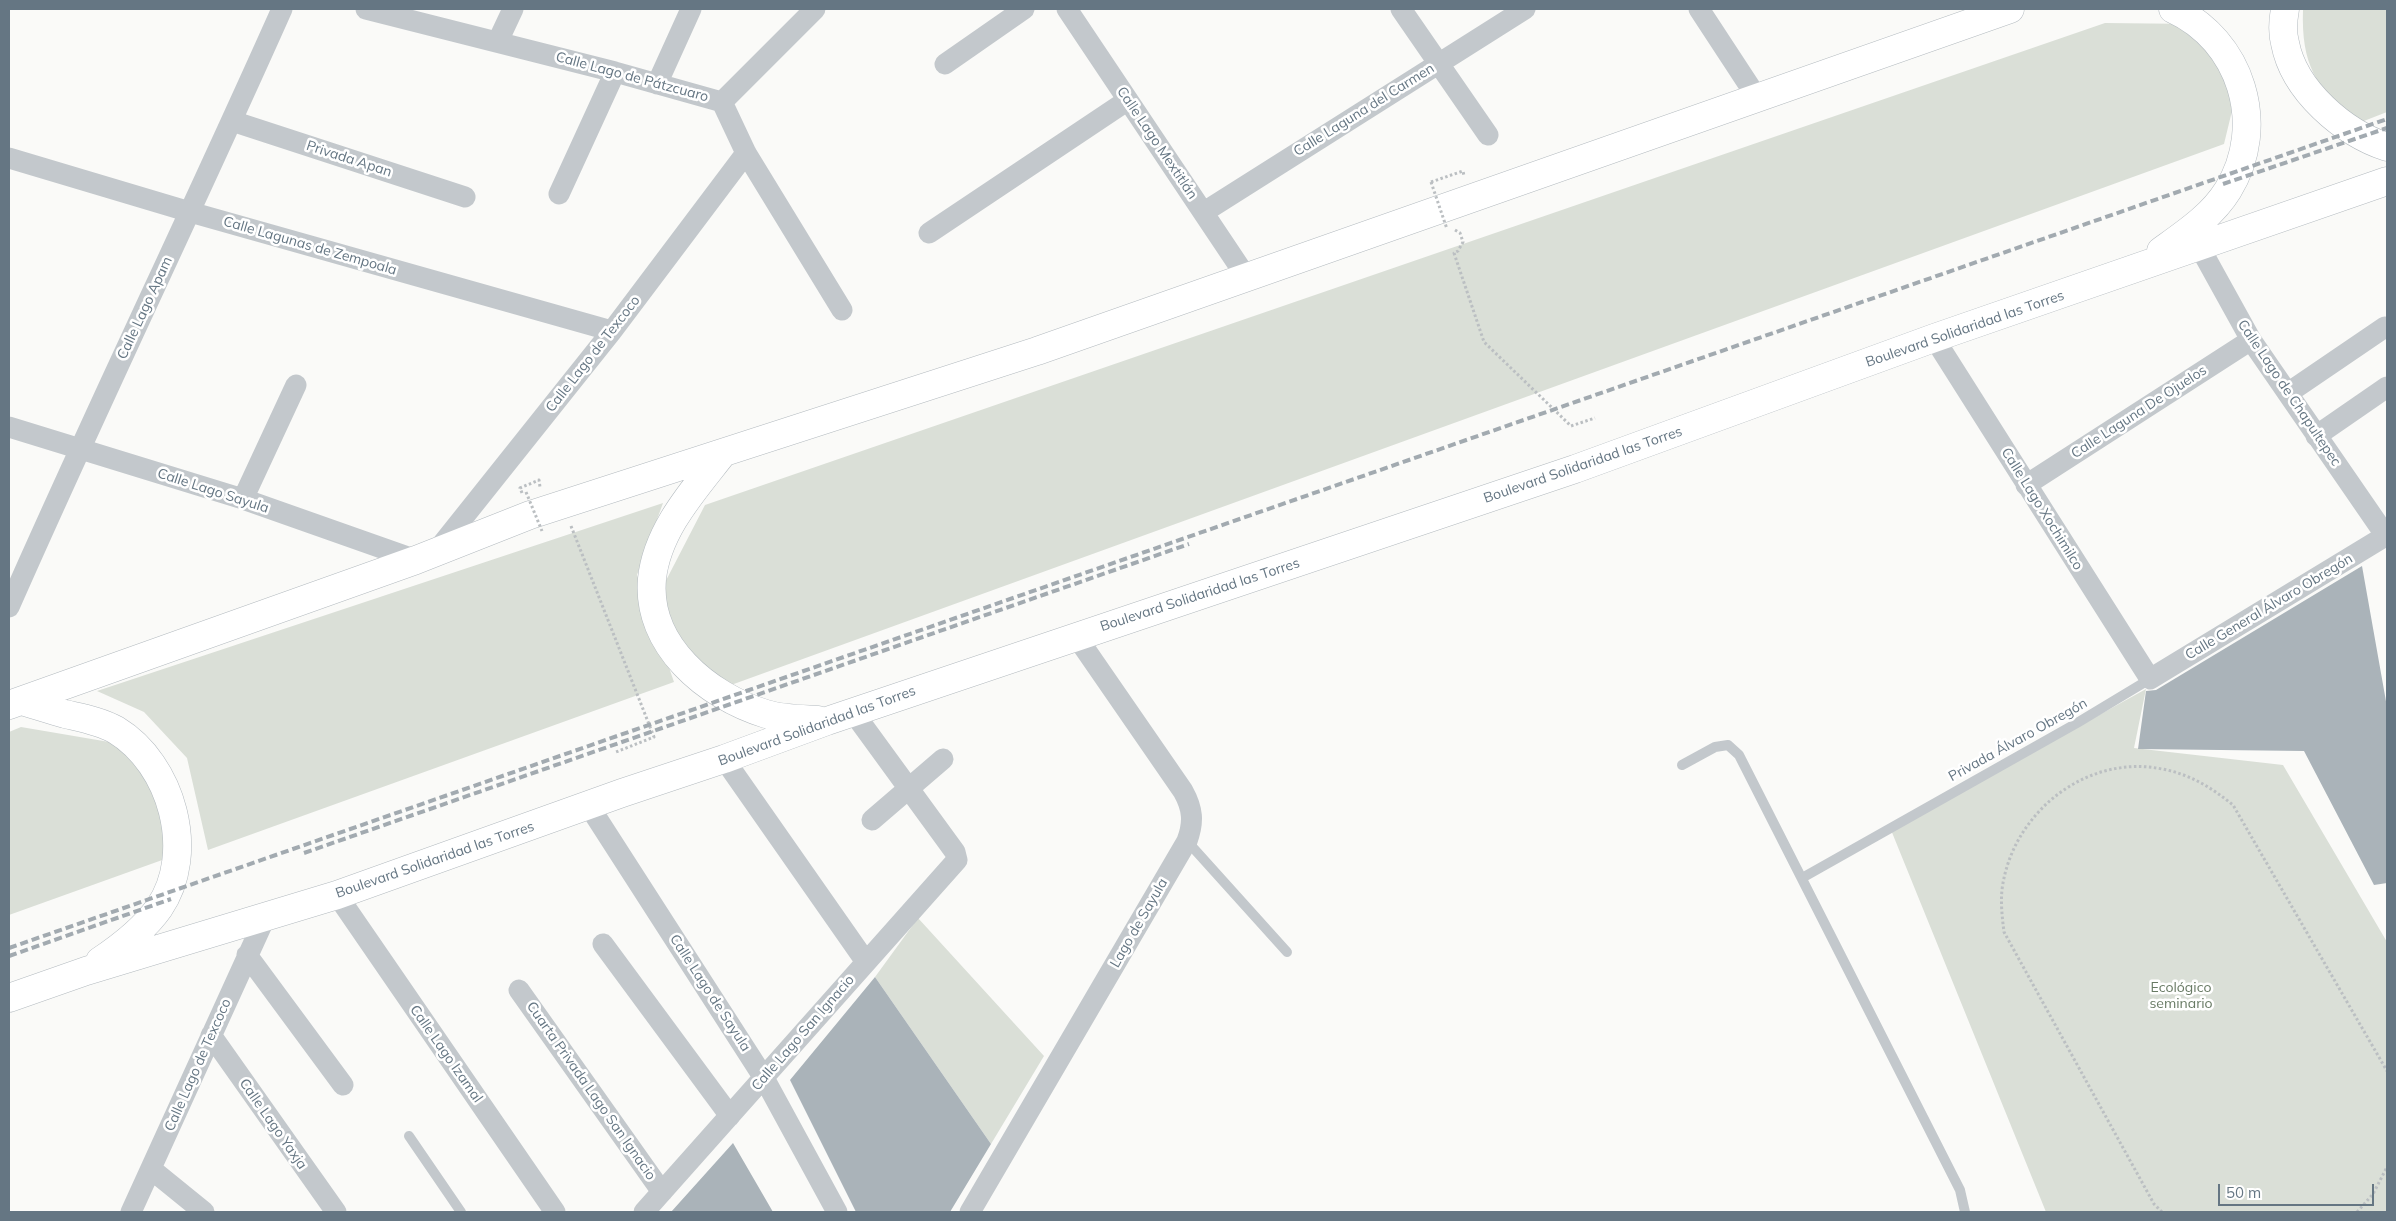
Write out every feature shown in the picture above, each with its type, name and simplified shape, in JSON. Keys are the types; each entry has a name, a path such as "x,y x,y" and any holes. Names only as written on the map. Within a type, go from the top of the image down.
{"main road":[{"path":"15,703 426,556 530,515 1036,351 2010,9"},
{"path":"2140,267 2206,218 2218,204 2237,172 2245,136 2244,100 2233,64 2212,35 2199,22 2173,9"},
{"path":"2284,9 2285,44 2301,80 2316,98 2348,128 2366,139 2387,147"},
{"name":"Boulevard Solidaridad las Torres","path":"9,998 86,971 337,895 724,760 840,716 1575,469 1934,338 2387,181"},
{"path":"722,454 671,523 657,559 652,578 653,596 657,616 664,635 673,652 686,666 730,699 767,714 787,718 840,716"},
{"path":"15,703 87,719 121,734 136,747 156,773 164,787 174,816 177,846 176,863 170,885 159,907 146,923 120,947 86,971"}],"street":[{"name":"Calle Lago Apam","path":"9,607 79,448 190,212 282,9"},
{"name":"Calle Lago de Pátzcuaro","path":"366,9 615,72 722,102 746,153 842,310"},
{"path":"498,42 513,9"},
{"path":"657,84 691,9"},
{"path":"722,102 815,9"},
{"path":"945,64 1024,9"},
{"name":"Calle Lago Mextitlán","path":"1067,9 1247,278"},
{"path":"1401,9 1488,135"},
{"name":"Calle Laguna del Carmen","path":"1204,212 1525,9"},
{"path":"1699,9 1758,99"},
{"path":"559,194 615,72"},
{"path":"928,233 1128,100"},
{"name":"Privada Apan","path":"232,121 465,197"},
{"name":"Calle Lago de Texcoco","path":"426,556 612,331 746,153"},
{"name":"Calle Lagunas de Zempoala","path":"9,158 190,212 612,331"},
{"name":"Calle Lago de Chapultepec","path":"2199,246 2251,340 2316,436 2387,535"},
{"path":"2288,393 2386,328"},
{"name":"Calle Lago Xochimilco","path":"1934,338 2150,679"},
{"name":"Calle Laguna De Ojuelos","path":"2026,485 2251,340"},
{"path":"243,500 296,385"},
{"path":"2316,436 2387,387"},
{"name":"Calle Lago Sayula","path":"9,427 426,556"},
{"name":"Calle General Álvaro Obregón","path":"2150,679 2387,535"},
{"name":"Lago de Sayula","path":"970,1212 1187,841 1193,820 1189,802 1183,791 1076,636"},
{"path":"840,716 908,788"},
{"path":"872,820 944,759"},
{"path":"724,760 866,962"},
{"name":"Calle Lago San Ignacio","path":"644,1212 956,863 955,852 908,788"},
{"name":"Calle Lago de Sayula","path":"589,806 764,1078 837,1212"},
{"name":"Calle Lago Izamal","path":"337,895 555,1212"},
{"name":"Calle Lago de Texcoco","path":"131,1212 265,918"},
{"path":"603,944 730,1116"},
{"path":"247,955 343,1085"},
{"name":"Cuarta Privada Lago San Ignacio","path":"519,990 662,1192"},
{"name":"Calle Lago Yaxja","path":"211,1035 336,1212"},
{"path":"151,1169 204,1212"}],"lane":[{"name":"Privada Álvaro Obregón","path":"1802,878 1897,823 2077,724 2150,679"},
{"path":"1682,765 1715,747 1728,744 1739,755 1960,1190 1965,1212"},
{"path":"1187,841 1287,952"},
{"path":"409,1136 461,1212"}],"path":[{"path":"1462,171 1431,182 1446,230 1456,230 1462,237 1461,247 1454,254 1484,342 1571,426 1595,418"},
{"path":"520,488 539,480 541,486 526,492 542,531"},
{"path":"569,521 654,737 616,752"},
{"path":"2162,1212 2154,1204 2004,932 2001,908 2002,883 2010,854 2020,835 2037,812 2062,790 2096,773 2135,767 2162,769 2187,776 2212,788 2233,805 2387,1071"},
{"path":"2357,1212 2373,1194 2387,1167"}],"green space":[{"path":"2303,9 2387,9 2387,112 2351,126 2320,85 2308,60 2303,29"},
{"path":"2105,23 2197,24 2239,82 2224,144 720,689 690,664 659,594 705,505"},
{"path":"663,503 637,575 674,682 208,850 187,758 144,712 97,691"},
{"name":"Ecológico seminario","path":"2146,689 2134,748 2283,765 2387,942 2387,1212 2046,1212 1891,830"},
{"path":"21,727 121,744 160,793 165,859 9,915 9,732"},
{"path":"918,918 1044,1056 991,1144 875,977"}],"building":[{"path":"2362,566 2387,707 2387,883 2374,885 2304,751 2138,749 2146,691 2156,690"},
{"path":"875,977 991,1144 950,1212 856,1212 790,1080"},
{"path":"733,1143 773,1212 671,1212"}],"railway":[{"path":"9,948 2387,119"},
{"path":"2223,184 2387,128"},
{"path":"304,853 1189,544"},
{"path":"9,956 171,899"}]}
